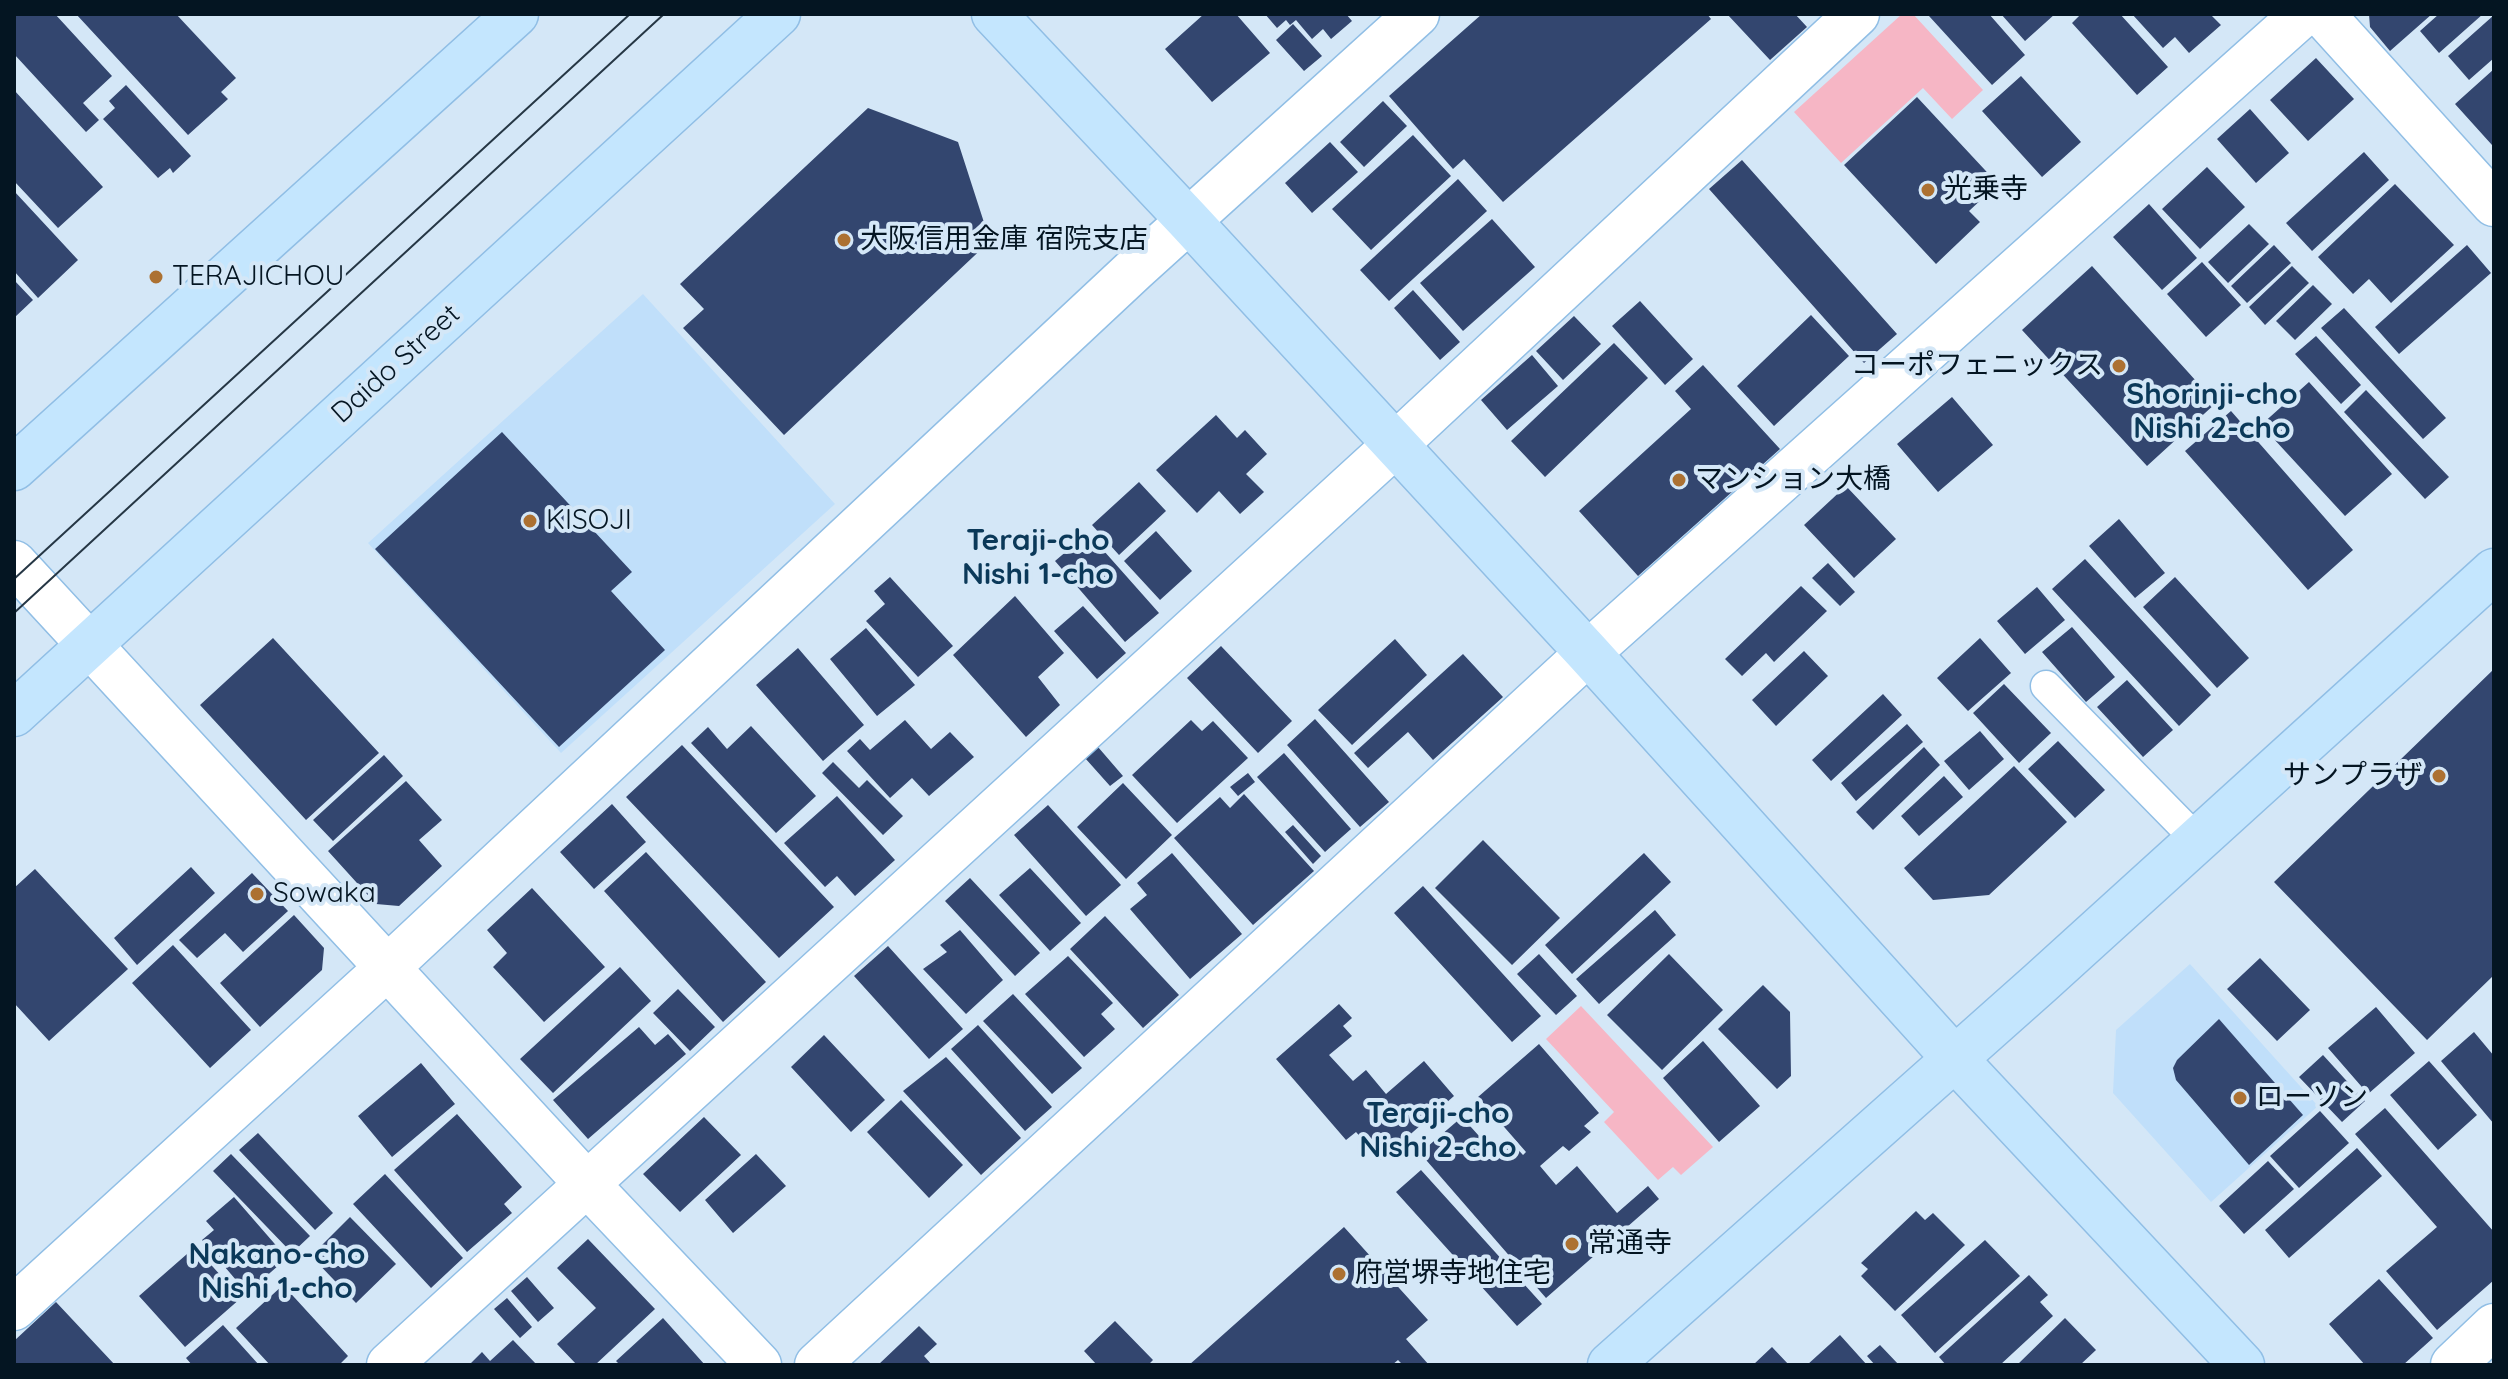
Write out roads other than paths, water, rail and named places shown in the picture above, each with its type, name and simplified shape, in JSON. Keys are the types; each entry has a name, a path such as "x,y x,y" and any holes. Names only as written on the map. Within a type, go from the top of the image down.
{"street":[{"path":"14,468 516,14"},
{"name":"Daido Street","path":"14,714 778,14"},
{"path":"994,14 1588,653 1955,1059 2242,1365"},
{"path":"14,1308 388,967 1188,220 1417,14"},
{"path":"389,1365 1395,445 1857,14"},
{"path":"817,1365 1588,653 2303,14"},
{"path":"2322,14 2494,204"},
{"path":"14,563 587,1184 759,1365"},
{"path":"1610,1365 1955,1059 2494,571"},
{"path":"2453,1365 2494,1326"}],"lane":[{"path":"2046,686 2197,840"}],"tram line":[{"path":"14,579 630,14"},
{"path":"14,613 664,14"}],"place":[{"name":"光乗寺","path":"1928,190"},
{"name":"大阪信用金庫 宿院支店","path":"844,240"},
{"name":"TERAJICHOU","path":"156,277"},
{"name":"コーポフェニックス","path":"2119,366"},
{"name":"マンション大橋","path":"1679,480"},
{"name":"KISOJI","path":"530,521"},
{"name":"サンプラザ","path":"2439,776"},
{"name":"Sowaka","path":"257,894"},
{"name":"ローソン","path":"2240,1098"},
{"name":"常通寺","path":"1572,1244"},
{"name":"府営堺寺地住宅","path":"1339,1274"}],"district":[{"name":"Shorinji-cho Nishi 2-cho","path":"2212,412"},
{"name":"Teraji-cho Nishi 1-cho","path":"1038,558"},
{"name":"Teraji-cho Nishi 2-cho","path":"1438,1131"},
{"name":"Nakano-cho Nishi 1-cho","path":"277,1272"}]}
